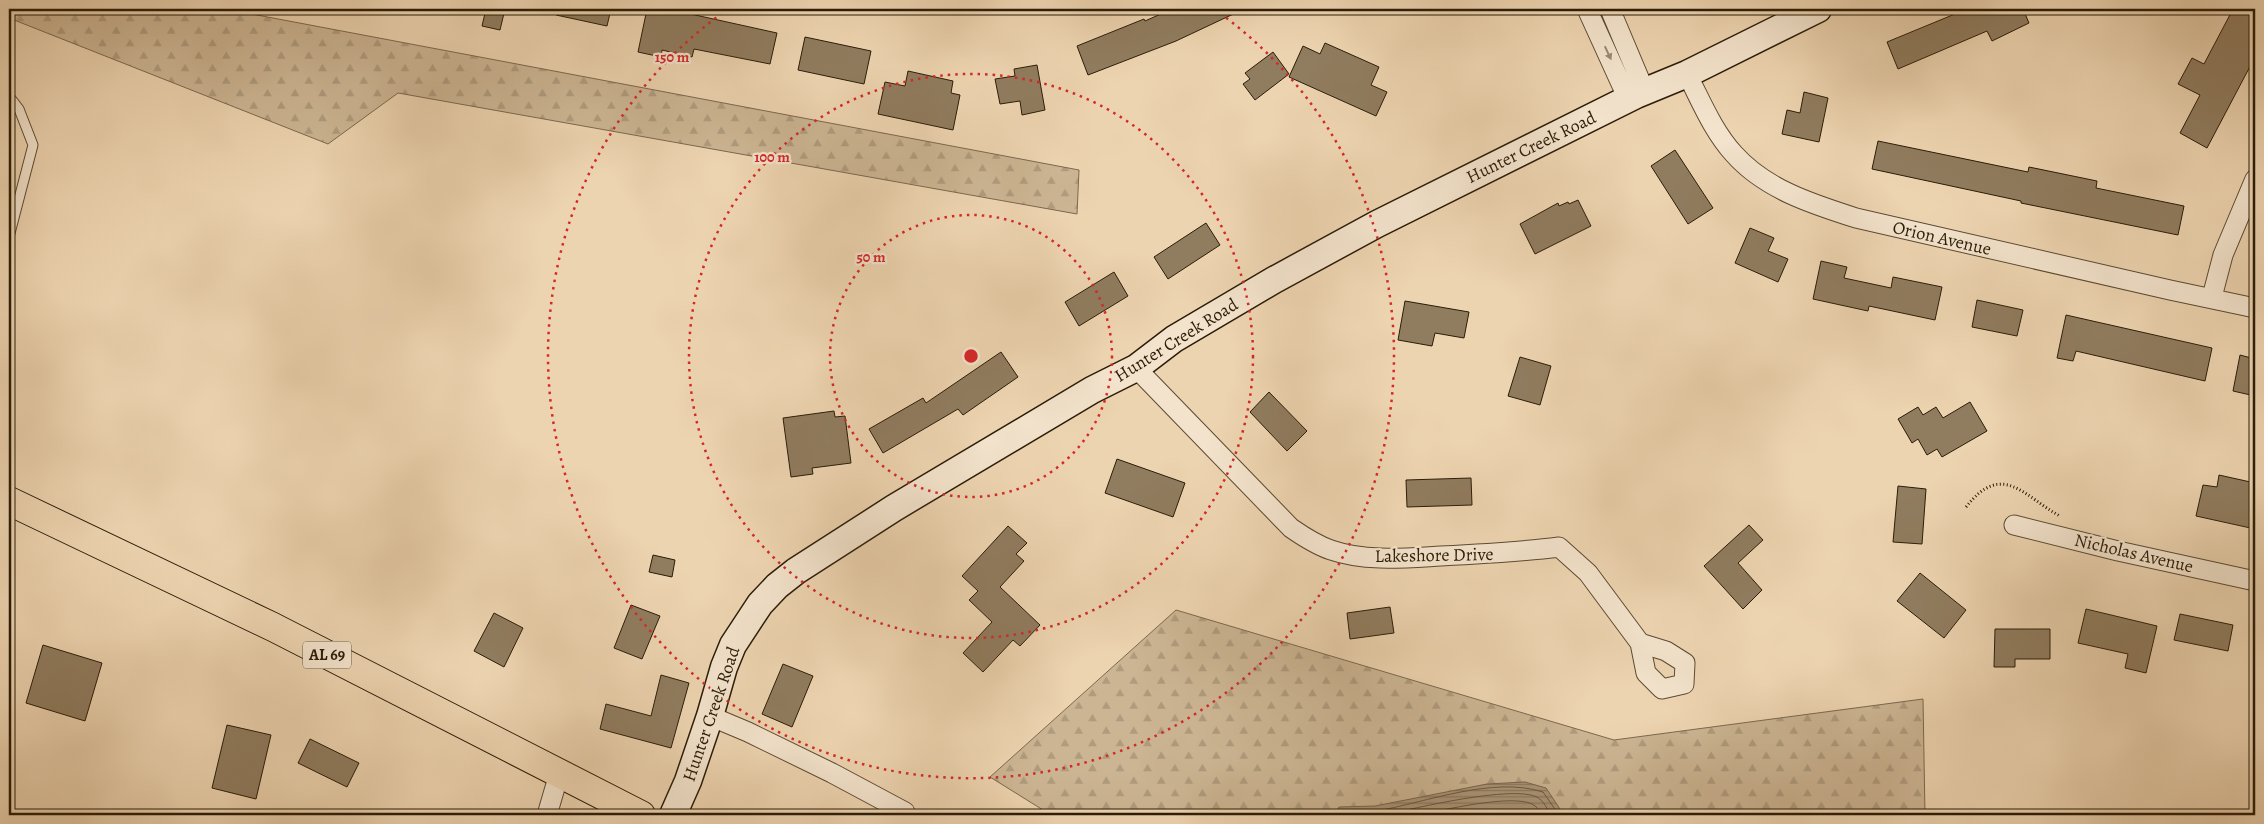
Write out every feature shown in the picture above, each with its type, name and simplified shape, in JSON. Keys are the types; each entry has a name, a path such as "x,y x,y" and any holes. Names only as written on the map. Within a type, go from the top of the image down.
{"main road":[{"name":"Hunter Creek Road","path":"673,815 710,716 724,667 733,646 760,604 796,570 902,503 1092,390 1136,368 1174,339 1274,280 1368,228 1637,95 1686,74 1818,9"},
{"name":"AL 69","path":"9,501 272,627 641,815"}],"street":[{"path":"1587,9 1637,95"},
{"path":"1610,9 1637,95"},
{"name":"Orion Avenue","path":"1686,74 1708,115 1734,154 1769,183 1811,203 1856,218 2255,308"},
{"path":"2212,297 2226,248 2255,178"},
{"name":"Lakeshore Drive","path":"1136,368 1291,528 1310,541 1331,550 1354,555 1400,559 1516,553 1559,547 1588,573 1640,643"},
{"name":"Nicholas Avenue","path":"2014,524 2118,551 2255,581"},
{"path":"710,716 832,773 905,812"},
{"path":"547,815 559,774"}],"lane":[{"path":"9,96 18,109 33,145 9,237"}],"path":[{"path":"1966,507 1978,492 2000,484 2018,488 2066,519"}],"green space":[{"path":"9,9 225,9 1079,170 1077,214 398,93 328,144 9,18"},
{"path":"1176,610 1614,740 1923,699 1925,815 1051,815 990,777"}],"water":[{"path":"1525,782 1546,788 1564,815 1334,815 1339,807 1375,806 1487,784"}],"building":[{"path":"486,9 505,9 500,30 482,26"},
{"path":"557,9 611,9 607,26 556,15"},
{"path":"647,9 668,9 777,33 770,64 694,49 692,57 662,50 661,57 638,52"},
{"path":"1172,9 1244,9 1176,41 1088,75 1077,46"},
{"path":"1967,9 2023,9 2029,23 1992,41 1987,31 1898,69 1887,42"},
{"path":"2233,9 2255,9 2255,57 2207,148 2180,133 2200,95 2178,84 2192,58 2204,64"},
{"path":"805,37 871,51 864,84 798,70"},
{"path":"1325,43 1379,67 1371,85 1387,92 1376,116 1289,77 1303,46 1320,54"},
{"path":"1273,52 1289,74 1255,100 1243,84 1250,79 1245,73"},
{"path":"1037,65 1045,110 1022,115 1020,101 1000,104 995,79 1015,76 1014,69"},
{"path":"908,71 953,81 951,93 960,95 953,130 878,114 885,82 905,86"},
{"path":"1804,92 1828,98 1819,142 1782,134 1787,110 1800,113"},
{"path":"1878,141 2028,172 2029,167 2097,181 2096,188 2184,206 2178,235 2021,203 2021,201 1872,169"},
{"path":"1675,150 1713,208 1688,224 1651,166"},
{"path":"1578,200 1591,226 1535,254 1520,224 1558,203 1559,206"},
{"path":"1206,223 1220,245 1168,279 1154,257"},
{"path":"1750,228 1774,238 1768,251 1788,259 1778,282 1735,263"},
{"path":"1821,261 1847,267 1844,278 1891,288 1893,277 1942,287 1935,320 1869,306 1868,311 1813,299"},
{"path":"1114,272 1128,296 1079,326 1065,302"},
{"path":"1977,300 2023,310 2017,336 1972,327"},
{"path":"1405,301 1469,312 1464,338 1435,333 1432,346 1398,340"},
{"path":"2066,315 2212,348 2205,381 2076,351 2073,361 2057,358"},
{"path":"1001,352 1018,377 963,415 958,409 883,453 869,429 923,398 926,403"},
{"path":"2240,355 2255,359 2255,396 2233,391"},
{"path":"1520,357 1551,366 1540,405 1508,396"},
{"path":"1269,392 1307,431 1287,451 1250,412"},
{"path":"1970,402 1987,431 1942,457 1937,449 1927,455 1918,439 1912,443 1898,419 1918,407 1923,415 1936,407 1943,418"},
{"path":"834,411 835,417 845,416 851,463 812,468 813,474 791,477 783,418"},
{"path":"1117,459 1185,483 1173,517 1105,493"},
{"path":"2219,475 2255,483 2255,529 2196,516 2203,485 2217,487"},
{"path":"1471,478 1472,505 1407,507 1406,480"},
{"path":"1898,486 1926,489 1922,544 1893,542"},
{"path":"1749,525 1763,540 1738,563 1762,590 1743,609 1704,566"},
{"path":"1008,526 1027,543 1016,554 1024,561 1000,587 1040,625 1020,646 1013,640 983,672 963,653 992,622 969,600 978,591 962,576"},
{"path":"653,555 675,560 672,577 649,572"},
{"path":"1920,573 1966,610 1944,638 1897,601"},
{"path":"631,605 660,616 642,659 614,648"},
{"path":"1390,607 1394,633 1350,639 1347,613"},
{"path":"2086,609 2157,626 2146,673 2125,668 2128,654 2078,643"},
{"path":"494,613 523,628 504,667 474,651"},
{"path":"2180,614 2233,625 2228,651 2174,640"},
{"path":"1995,629 2050,629 2050,659 2015,659 2015,667 1994,667"},
{"path":"43,645 102,663 85,721 26,703"},
{"path":"783,664 813,676 792,727 762,714"},
{"path":"661,675 689,683 671,748 600,729 606,704 651,716"},
{"path":"227,725 271,735 256,799 212,788"},
{"path":"310,739 359,763 347,787 298,763"}]}
